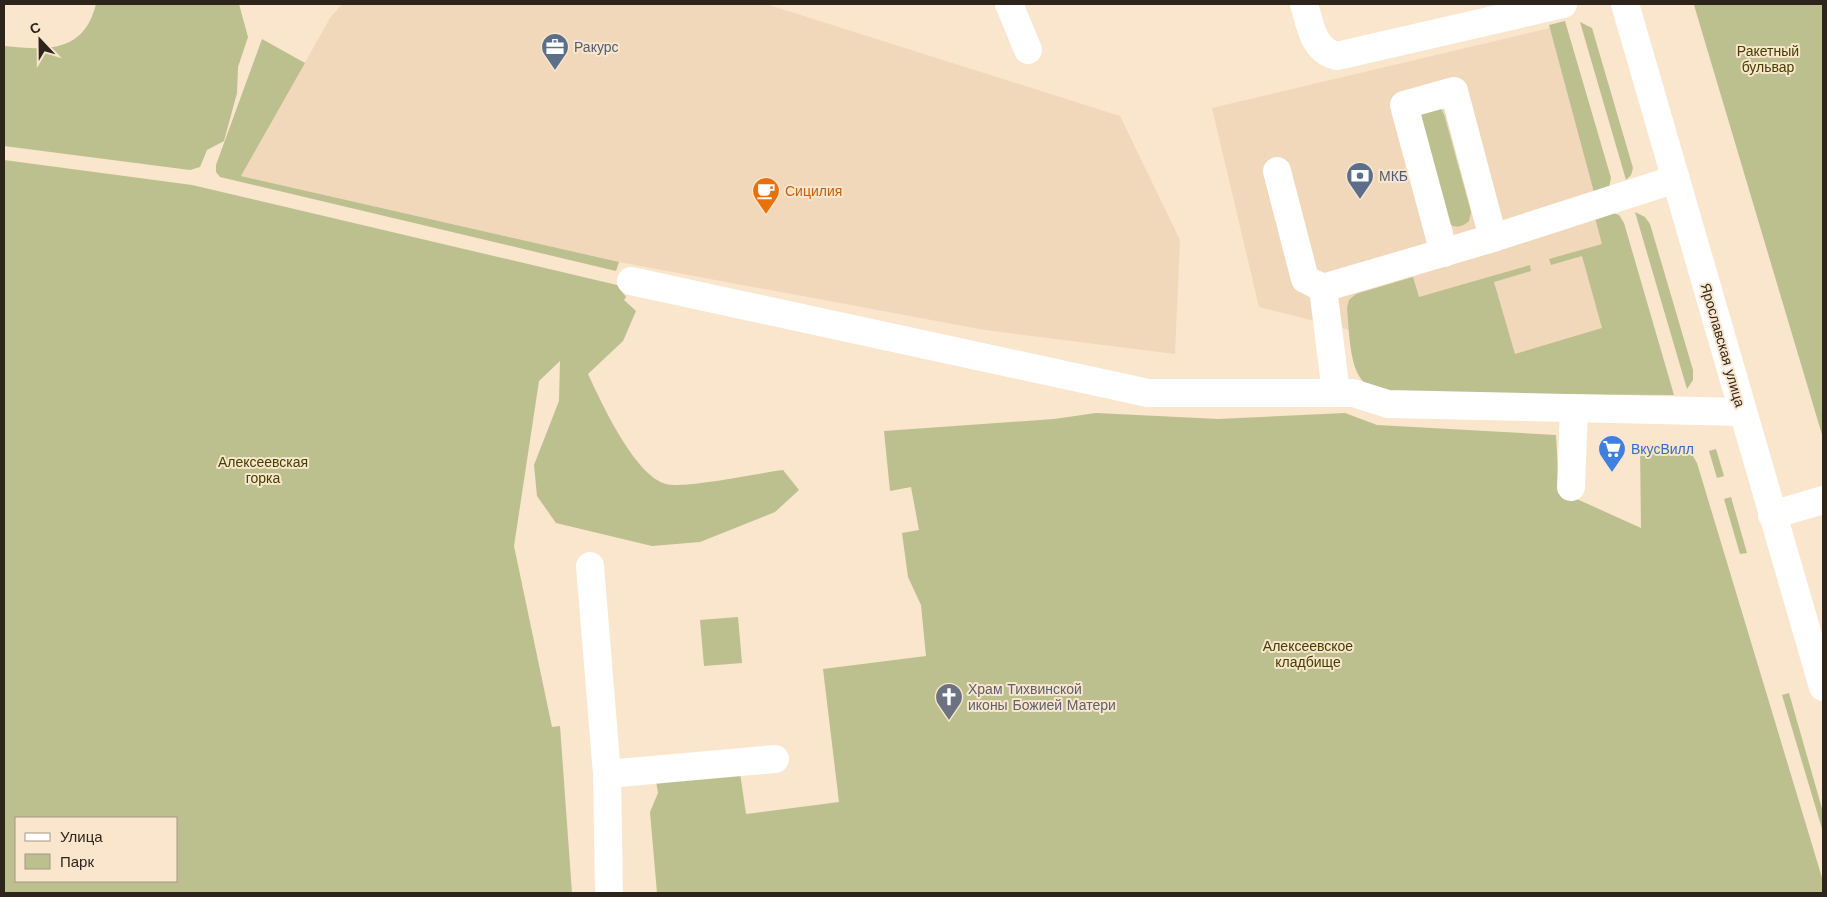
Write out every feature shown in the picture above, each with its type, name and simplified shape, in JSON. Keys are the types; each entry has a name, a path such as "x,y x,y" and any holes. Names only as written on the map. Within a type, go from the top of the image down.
{"street":[{"path":"1009,4 1028,50"},
{"path":"1304,4 1318,44 1327,54 1337,56 1562,4"},
{"name":"Ярославская улица","path":"1625,4 1823,687"},
{"path":"1444,253 1404,105 1454,92 1494,238"},
{"path":"1277,171 1305,279 1323,288 1494,238 1676,179"},
{"path":"631,281 1148,393 1353,393 1388,404 1742,412"},
{"path":"1323,288 1336,393"},
{"path":"1571,487 1574,409"},
{"path":"1772,515 1823,500"},
{"path":"590,566 607,774 609,893"},
{"path":"607,774 775,759"}],"shaded area":[{"path":"342,4 766,4 1120,116 1180,240 1175,354 985,330 619,262 241,176 330,18"},
{"path":"1550,28 1644,374 1436,352 1259,307 1212,108"}],"green space":[{"path":"96,4 239,4 248,37 238,67 237,93 224,141 207,150 200,167 190,170 4,146 4,46 48,48 72,40 82,32 90,20"},
{"name":"Ракетный бульвар","path":"1823,4 1823,438 1694,5"},
{"path":"1565,21 1611,178 1609,187 1595,196 1549,25"},
{"path":"1580,22 1592,28 1633,168 1631,175 1626,180"},
{"path":"262,39 305,63 241,176 619,262 616,271 220,177 216,172 216,165"},
{"path":"1441,109 1471,212 1469,221 1459,226 1453,226 1448,223 1420,113"},
{"name":"Алексеевская горка","path":"4,160 192,185 617,285 626,297 624,300 636,311 623,341 588,374 620,436 643,467 654,478 666,484 676,485 705,483 783,470 799,490 775,512 700,542 652,546 556,523 537,496 534,465 559,401 560,361 539,381 514,546 552,727 560,726 572,893 4,893"},
{"path":"1635,212 1645,217 1650,224 1693,370 1693,380 1687,389"},
{"path":"1613,213 1619,215 1624,223 1674,395 1385,393 1366,384 1359,376 1355,368 1351,347 1347,308 1349,300 1356,294 1413,277 1419,297 1530,265 1531,271 1494,282 1515,354 1602,328 1582,256 1551,265 1549,259 1602,244 1594,214"},
{"name":"Алексеевское кладбище","path":"1096,413 1218,419 1345,413 1377,425 1556,435 1559,491 1641,528 1640,445 1676,446 1690,451 1697,463 1823,881 1823,893 657,893 650,812 658,793 656,781 740,773 746,814 839,802 823,669 926,656 921,605 908,577 902,533 919,530 911,487 890,491 884,431 1054,419"},
{"path":"1716,449 1724,476 1717,478 1709,451"},
{"path":"1731,497 1747,553 1740,554 1724,499"},
{"path":"738,617 742,663 704,666 700,620"},
{"path":"1789,693 1823,812 1823,832 1782,695"}],"place":[{"name":"Ракурс","path":"555,71"},
{"name":"МКБ","path":"1360,200"},
{"name":"Сицилия","path":"766,215"},
{"name":"ВкусВилл","path":"1612,473"},
{"name":"Храм Тихвинской иконы Божией Матери","path":"949,721"}]}
